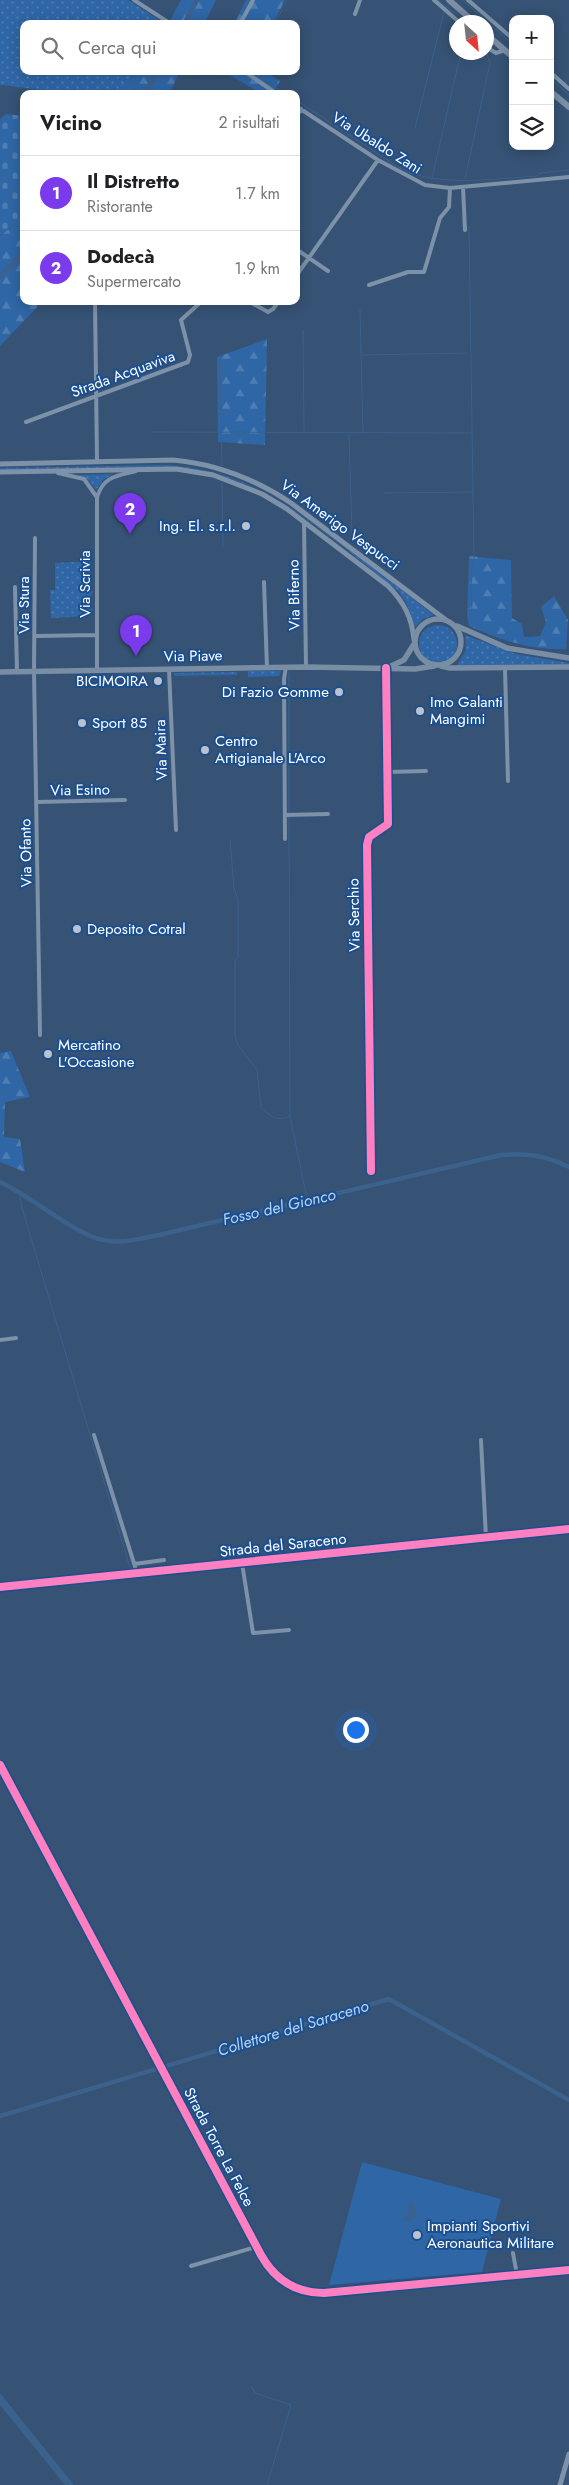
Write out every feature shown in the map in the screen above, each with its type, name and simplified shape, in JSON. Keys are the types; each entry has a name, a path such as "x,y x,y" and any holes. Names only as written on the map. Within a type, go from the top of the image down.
{"main road":[{"path":"449,0 466,15"},
{"path":"494,41 509,54"},
{"path":"554,94 569,107"},
{"path":"386,668 402,662 414,642 420,627 425,622 432,620 446,620 483,639 507,648 569,658"},
{"path":"414,642 423,661 438,666 454,659 461,646 458,631 453,625"},
{"name":"Via Piave","path":"0,672 286,667 415,669 438,666 505,669 569,667"}],"street":[{"path":"134,0 165,20"},
{"path":"242,20 252,0"},
{"path":"354,14 360,0"},
{"path":"434,0 451,15"},
{"path":"470,2 509,36"},
{"path":"494,53 496,54 505,50"},
{"path":"250,75 271,90"},
{"path":"554,76 569,89"},
{"name":"Via Ubaldo Zani","path":"301,109 378,160 421,183 450,188 569,177"},
{"path":"300,270 378,160"},
{"path":"463,187 465,230"},
{"path":"369,285 408,272 424,272 440,218 449,207 450,188"},
{"path":"300,252 328,271"},
{"path":"96,305 97,461"},
{"name":"Strada Acquaviva","path":"26,422 188,361 190,355 181,320 198,305"},
{"path":"255,305 268,312 276,305"},
{"name":"Via Amerigo Vespucci","path":"0,464 173,460 193,462 230,471 270,489 310,516 446,620"},
{"path":"97,497 100,487 110,477 148,469"},
{"name":"Via Amerigo Vespucci","path":"1,473 176,469 213,475 262,494 304,522 395,593 409,614 414,642"},
{"path":"51,471 84,479 97,497"},
{"name":"Via Scrivia","path":"97,497 97,670"},
{"name":"Via Biferno","path":"304,522 306,667"},
{"name":"Via Stura","path":"34,671 36,636 35,538"},
{"path":"264,582 267,668"},
{"path":"15,587 17,672"},
{"path":"36,636 97,635"},
{"path":"286,667 284,679 286,839"},
{"name":"Via Serchio","path":"371,1171 367,845 369,837 388,824 386,668"},
{"name":"Via Maira","path":"169,669 176,830"},
{"path":"505,669 508,781"},
{"name":"Via Ofanto","path":"34,671 40,1035"},
{"path":"388,772 426,771"},
{"name":"Via Esino","path":"36,802 125,800"},
{"path":"285,815 328,814"},
{"path":"0,1340 16,1338"},
{"path":"94,1435 137,1573"},
{"path":"481,1440 486,1538"},
{"name":"Strada del Saraceno","path":"0,1587 569,1529"},
{"path":"134,1564 164,1560"},
{"path":"242,1563 252,1632 256,1634 289,1630"},
{"name":"Strada Torre La Felce","path":"0,1765 256,2247 268,2266 280,2279 294,2288 311,2293 569,2270"},
{"path":"191,2266 256,2247"},
{"path":"513,2252 517,2275"},
{"path":"560,2485 569,2454"}],"green space":[{"path":"0,0 128,0 159,20 20,20 20,75 133,75 124,90 42,90 0,85"},
{"path":"181,0 216,0 206,20 170,20"},
{"path":"246,0 285,0 275,20 236,20"},
{"path":"133,75 178,75 171,90 124,90"},
{"path":"230,75 270,75 280,81 275,90 255,90"},
{"path":"6,114 20,116 20,219 0,236 0,119"},
{"path":"20,219 20,305 39,305 0,346 0,236"},
{"path":"267,339 265,445 218,442 217,357"},
{"path":"166,465 194,468 219,474 242,482 264,492 296,512 254,488 215,474 199,471 135,467 0,470 0,468"},
{"path":"114,474 104,479 96,490 88,480 77,475"},
{"path":"298,513 306,518 349,550 434,615 423,619 415,627 407,604 398,591"},
{"path":"469,556 511,560 512,618 522,624 524,637 540,636 546,622 541,607 554,596 568,620 566,649 516,644 469,626 467,616"},
{"path":"91,561 92,614 51,618 50,590 55,590 55,563"},
{"path":"438,625 451,631 457,644 451,657 438,663 425,657 419,644 425,631"},
{"path":"465,635 516,654 569,663 569,665 456,667 466,650"},
{"path":"248,671 281,671 279,676 248,677"},
{"path":"237,672 237,675 174,676 174,673"},
{"path":"11,1051 30,1097 5,1102 4,1137 20,1139 25,1172 0,1162 0,1053"},
{"name":"Impianti Sportivi Aeronautica Militare","path":"362,2162 501,2199 482,2272 329,2285"}],"shaded area":[{"path":"413,2203 417,2217 410,2219 408,2222 404,2220 409,2212 407,2204"},
{"path":"0,2393 74,2485 65,2485 0,2405"}],"waterway":[{"path":"186,20 197,0"},
{"path":"277,20 287,0"},
{"path":"438,0 458,15"},
{"path":"463,0 480,15"},
{"path":"415,128 444,12"},
{"path":"494,28 509,41"},
{"path":"432,178 459,60"},
{"path":"465,179 490,63 489,60"},
{"path":"146,90 156,75"},
{"path":"257,75 280,90"},
{"path":"554,82 569,95"},
{"path":"300,103 406,172 439,179 487,180 537,176 540,173 569,170"},
{"path":"469,226 474,559 471,568 472,621"},
{"path":"0,277 20,256"},
{"path":"360,310 363,433"},
{"path":"303,330 304,433"},
{"path":"362,355 468,353"},
{"path":"220,358 222,466"},
{"path":"152,432 471,433"},
{"path":"349,434 352,535"},
{"path":"222,483 223,548"},
{"path":"384,493 472,492"},
{"path":"289,673 289,812"},
{"path":"289,816 290,1116 307,1199"},
{"path":"230,840 234,888 238,900 238,957 235,961 235,1036 238,1045 257,1070 261,1108 274,1118 281,1119 290,1116"},
{"name":"Fosso del Gionco","path":"0,1182 13,1188 84,1233 109,1241 122,1241 159,1235 501,1155 520,1154 536,1156 569,1167"},
{"path":"19,1191 22,1208 131,1571"},
{"name":"Collettore del Saraceno","path":"0,2116 389,1999 569,2100"},
{"path":"251,2386 255,2393 291,2405 267,2485"}],"cycle path":[{"path":"371,1171 367,845 369,837 388,824 386,668"},
{"path":"0,1587 569,1529"},
{"path":"0,1765 261,2255 279,2278 295,2288 324,2293 569,2270"}],"place":[{"name":"Ing. El. s.r.l.","path":"246,526"},
{"name":"Dodecà","path":"130,534"},
{"name":"Il Distretto","path":"136,656"},
{"name":"BICIMOIRA","path":"158,681"},
{"name":"Di Fazio Gomme","path":"339,692"},
{"name":"Imo Galanti Mangimi","path":"420,711"},
{"name":"Sport 85","path":"82,723"},
{"name":"Centro Artigianale L'Arco","path":"205,750"},
{"name":"Deposito Cotral","path":"77,929"},
{"name":"Mercatino L'Occasione","path":"48,1054"},
{"name":"Impianti Sportivi Aeronautica Militare","path":"417,2235"}]}
